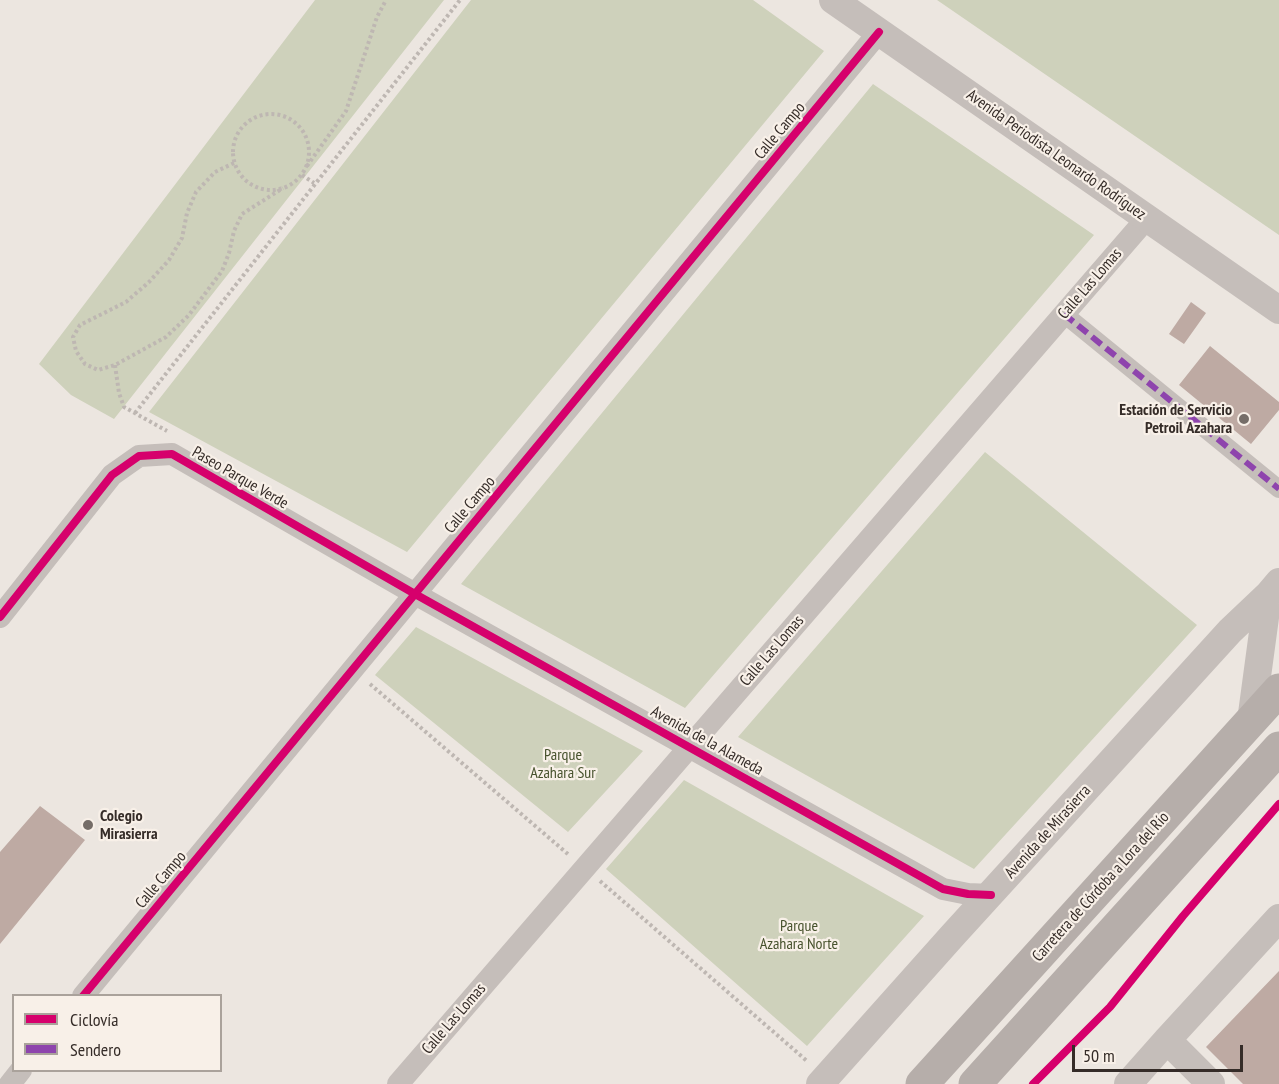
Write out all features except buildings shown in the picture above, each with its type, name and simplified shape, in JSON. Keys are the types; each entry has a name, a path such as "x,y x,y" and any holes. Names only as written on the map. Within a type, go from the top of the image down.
{"main road":[{"name":"Carretera de Córdoba a Lora del Río","path":"922,1084 1279,690"},
{"path":"975,1084 1279,748"}],"street":[{"name":"Avenida Periodista Leonardo Rodríguez","path":"832,0 1279,310"},
{"name":"Calle Campo","path":"85,994 879,32"},
{"name":"Calle Las Lomas","path":"398,1084 1147,218"},
{"path":"1064,314 1279,489"},
{"name":"Paseo Parque Verde","path":"0,617 112,475 139,456 172,454 415,594"},
{"path":"1251,721 1273,588"},
{"name":"Avenida de Mirasierra","path":"823,1081 1230,631 1273,588"},
{"name":"Avenida de la Alameda","path":"415,594 944,889 968,894 991,895"},
{"path":"944,889 954,915 953,935"},
{"path":"1128,1084 1279,918"},
{"path":"1167,1040 1211,1084"},
{"path":"10,1084 20,1072"}],"path":[{"path":"234,163 215,172 196,192 187,213 182,238 169,260 149,282 126,302 80,325 73,337 76,351 85,364 98,370 115,365 166,336 189,315 222,271 242,213 302,174 346,111 377,17 386,0"},
{"path":"135,413 460,0"},
{"path":"283,188 268,190 253,186 241,176 234,163 233,144 241,128 255,116 273,113 291,118 304,131 309,149 306,167"},
{"path":"302,174 314,183"},
{"path":"115,365 119,393 124,407 175,435"},
{"path":"352,669 585,869 823,1081"}],"green space":[{"path":"315,0 444,0 114,419 71,395 39,364"},
{"path":"471,0 753,0 824,51 407,552 149,412"},
{"path":"937,0 1279,0 1279,235"},
{"path":"873,84 1094,235 685,708 461,584"},
{"path":"985,452 1197,625 974,869 738,737"},
{"name":"Parque Azahara Sur","path":"416,627 643,751 568,832 375,675"},
{"name":"Parque Azahara Norte","path":"684,780 924,916 807,1046 606,869"}],"marked path":[{"path":"1064,314 1279,489"}],"cycle path":[{"path":"85,994 879,32"},
{"path":"0,617 112,475 139,456 172,454 415,594 943,889 968,894 991,895"},
{"path":"1033,1084 1110,1007 1183,916 1279,804"}],"place":[{"name":"Estación de Servicio Petroil Azahara","path":"1244,419"},
{"name":"Colegio Mirasierra","path":"88,825"}]}
